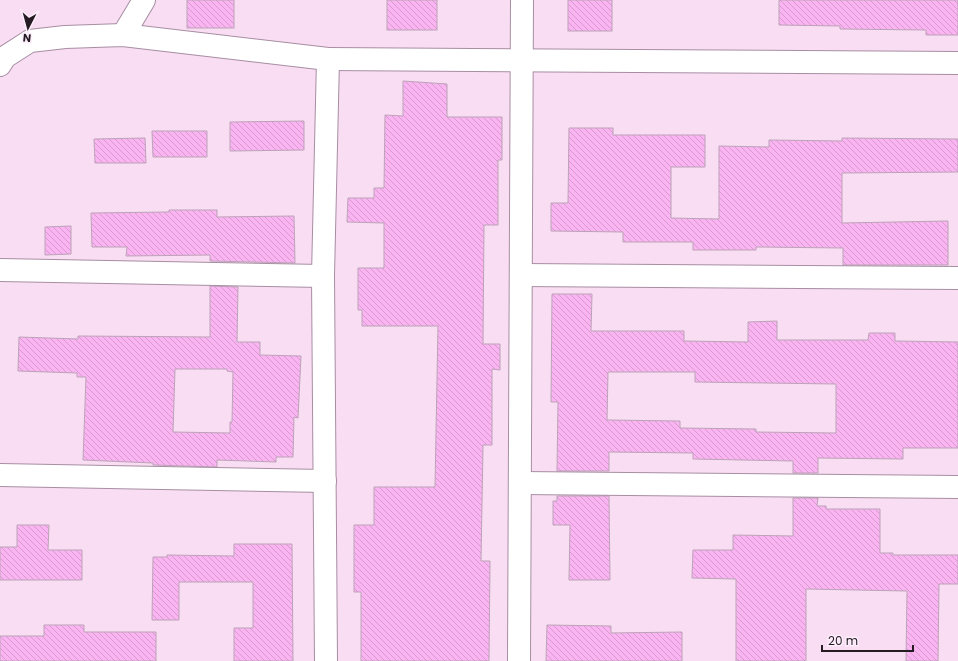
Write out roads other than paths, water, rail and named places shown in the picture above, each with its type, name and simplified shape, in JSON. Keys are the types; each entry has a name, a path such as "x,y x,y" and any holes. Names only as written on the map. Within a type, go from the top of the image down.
{"street":[{"path":"123,35 144,0"},
{"path":"519,661 522,0"},
{"path":"0,65 5,57 30,41 65,37 123,35 328,59 958,63"},
{"path":"326,661 323,276 328,59"},
{"path":"0,270 323,276"},
{"path":"521,275 958,278"},
{"path":"0,475 325,481"},
{"path":"520,483 958,487"}]}
